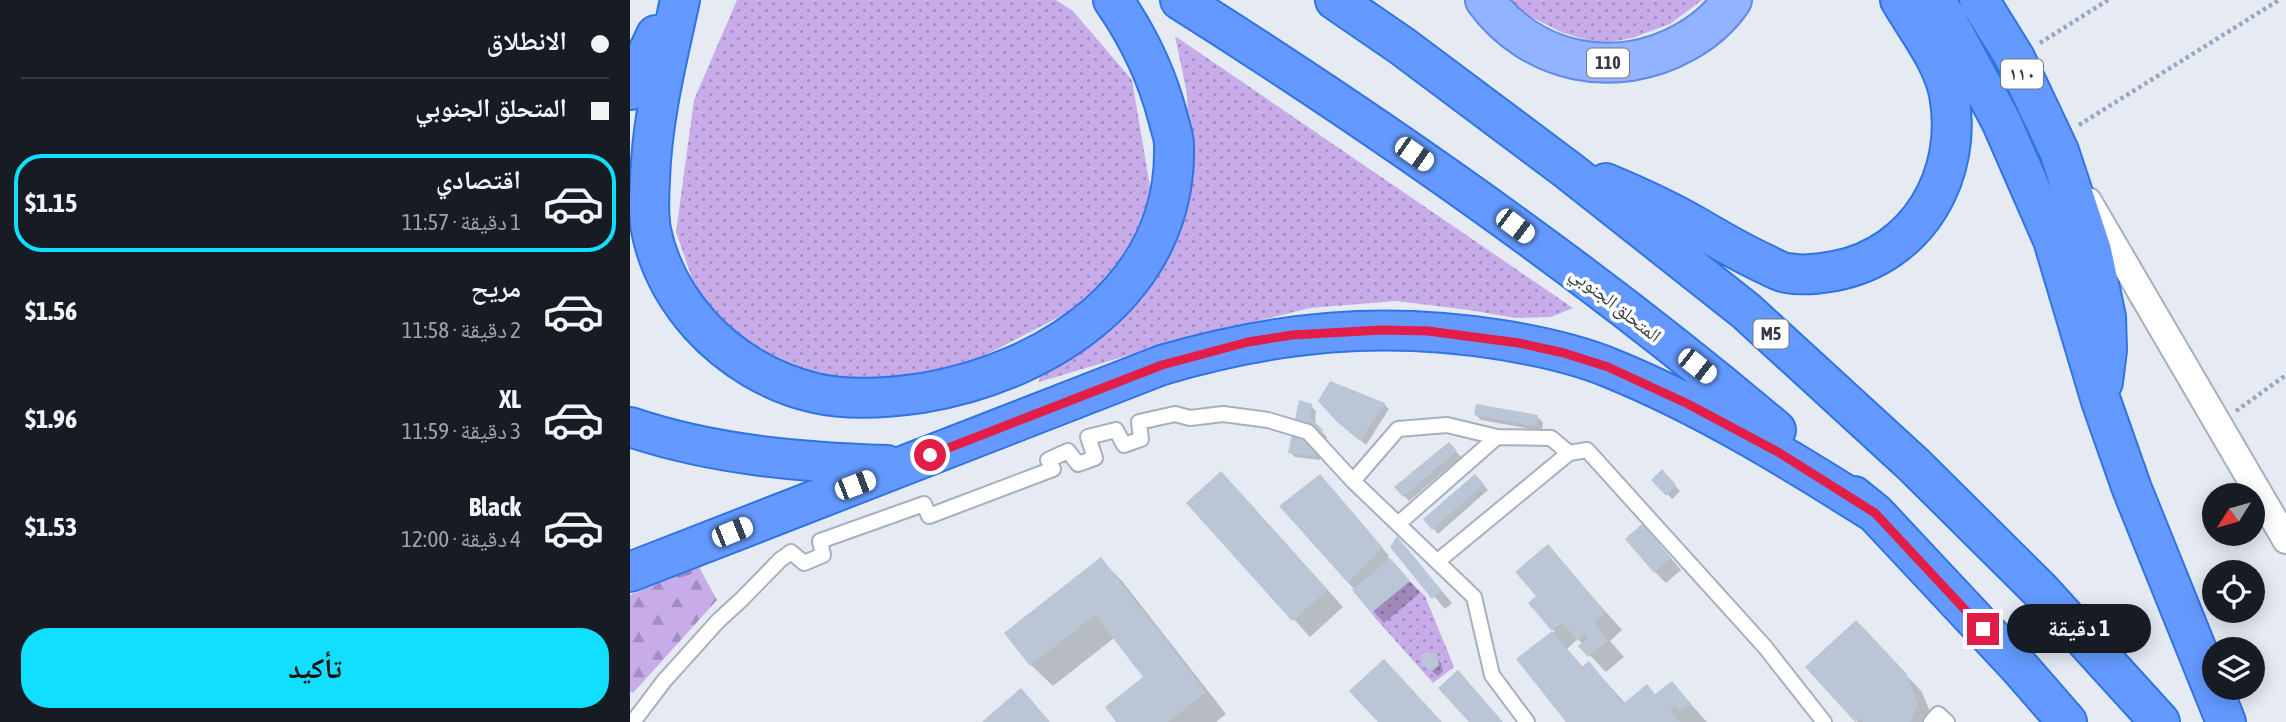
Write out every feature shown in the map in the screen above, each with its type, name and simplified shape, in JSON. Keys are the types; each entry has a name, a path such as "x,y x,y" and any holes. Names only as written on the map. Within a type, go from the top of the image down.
{"highway":[{"path":"630,90 673,0"},
{"path":"680,0 654,126 649,205 657,250 671,284 693,317 711,337 754,369 795,387 817,393 839,397 873,397 942,390 1005,370 1034,357 1089,323 1116,296 1140,266 1162,219 1169,194 1174,142 1154,74 1139,42 1113,0"},
{"name":"المتحلق الجنوبي","path":"1180,0 1354,112 1494,210 1755,412 1875,513 2020,667 2067,722"},
{"name":"M5","path":"1335,0 1402,46 1569,171 1746,312 1914,465 2040,590 2160,722"},
{"path":"1569,171 1613,186 1667,210 1727,246 1785,273 1828,272 1849,268 1878,256 1904,237 1925,214 1941,186 1950,155 1953,123 1948,91 1937,61 1900,0"},
{"path":"1936,0 1984,86 2029,180 2053,240 2101,401 2132,489 2226,722"},
{"name":"١١٠","path":"1979,0 2015,58 2057,146"},
{"path":"2057,146 2092,251 2105,307 2107,350 2101,401"},
{"path":"630,572 1120,380 1204,352 1292,335 1382,330 1428,331 1519,343 1608,367 1728,424 1875,513"},
{"path":"630,428 698,447 761,457 829,463 906,465"}],"main road":[{"name":"110","path":"1485,0 1499,19 1528,41 1561,56 1596,63 1632,62 1667,52 1699,34 1726,10 1732,0"}],"street":[{"name":"١١٠","path":"2057,146 2286,540"}],"lane":[{"path":"633,722 664,681 718,621 791,552 804,563 823,555 820,541 924,504 929,516 1053,469 1048,460 1068,451 1078,464 1095,458 1088,437 1116,430 1124,445 1141,439 1139,422 1175,414 1190,418 1223,414 1268,420 1308,432 1353,481 1474,597 1492,675 1527,722"},
{"path":"1353,481 1398,429 1447,425 1497,437 1551,438 1569,453"},
{"path":"1398,524 1497,437"},
{"path":"1437,561 1569,453 1587,450 1765,648 1824,722"},
{"path":"1931,722 1938,714 1947,722"}],"path":[{"path":"2015,58 2108,0"},
{"path":"2057,146 2279,0"},
{"path":"2218,424 2286,375"}],"green space":[{"path":"737,0 1056,0 1073,11 1132,80 1154,210 1102,295 958,369 817,385 706,318 676,232 694,100"},
{"path":"1510,0 1702,0 1670,24 1632,38 1600,44 1561,32 1515,9"},
{"path":"1175,36 1573,308 1551,317 1515,318 1396,301 1310,308 1173,342 1039,382 1040,371 1070,355 1142,299 1169,252 1189,152 1187,94"},
{"path":"699,567 717,600 633,693 630,691 630,595"},
{"path":"1410,581 1425,596 1454,667 1433,683 1371,613"}],"building":[{"path":"1330,381 1385,403 1360,441 1337,422 1318,401"},
{"path":"1299,400 1312,404 1311,418 1323,430 1315,456 1288,453"},
{"path":"1476,404 1538,415 1537,427 1474,415"},
{"path":"1449,442 1457,451 1403,497 1394,487"},
{"path":"1662,469 1676,485 1666,496 1651,480"},
{"path":"1221,471 1328,590 1292,621 1186,503"},
{"path":"1320,474 1383,548 1348,583 1279,506"},
{"path":"1475,474 1484,484 1432,530 1423,519"},
{"path":"1642,524 1671,558 1654,573 1625,539"},
{"path":"1397,536 1442,591 1432,599 1390,547"},
{"path":"1548,544 1606,613 1594,623 1608,640 1588,657 1578,646 1588,638 1584,634 1577,640 1562,623 1552,631 1528,603 1536,596 1515,572"},
{"path":"1101,557 1206,692 1168,722 1116,722 1105,707 1143,677 1095,615 1030,666 1004,633"},
{"path":"1390,558 1410,581 1371,613 1352,590"},
{"path":"1856,620 1906,673 1918,704 1911,722 1863,722 1861,719 1855,722 1805,667"},
{"path":"1552,631 1582,667 1589,661 1623,704 1647,684 1655,694 1672,681 1691,704 1681,712 1675,705 1670,710 1680,722 1566,722 1516,659"},
{"path":"1426,652 1437,655 1439,665 1432,671 1422,666 1421,655"},
{"path":"1384,659 1442,722 1378,722 1349,691"},
{"path":"1458,670 1503,722 1469,722 1438,688"},
{"path":"1021,688 1050,722 982,722"}],"route":[{"path":"930,455 1162,365 1248,342 1336,331 1382,330 1428,331 1519,343 1608,367 1669,394 1778,452 1875,513 1983,629"}]}
